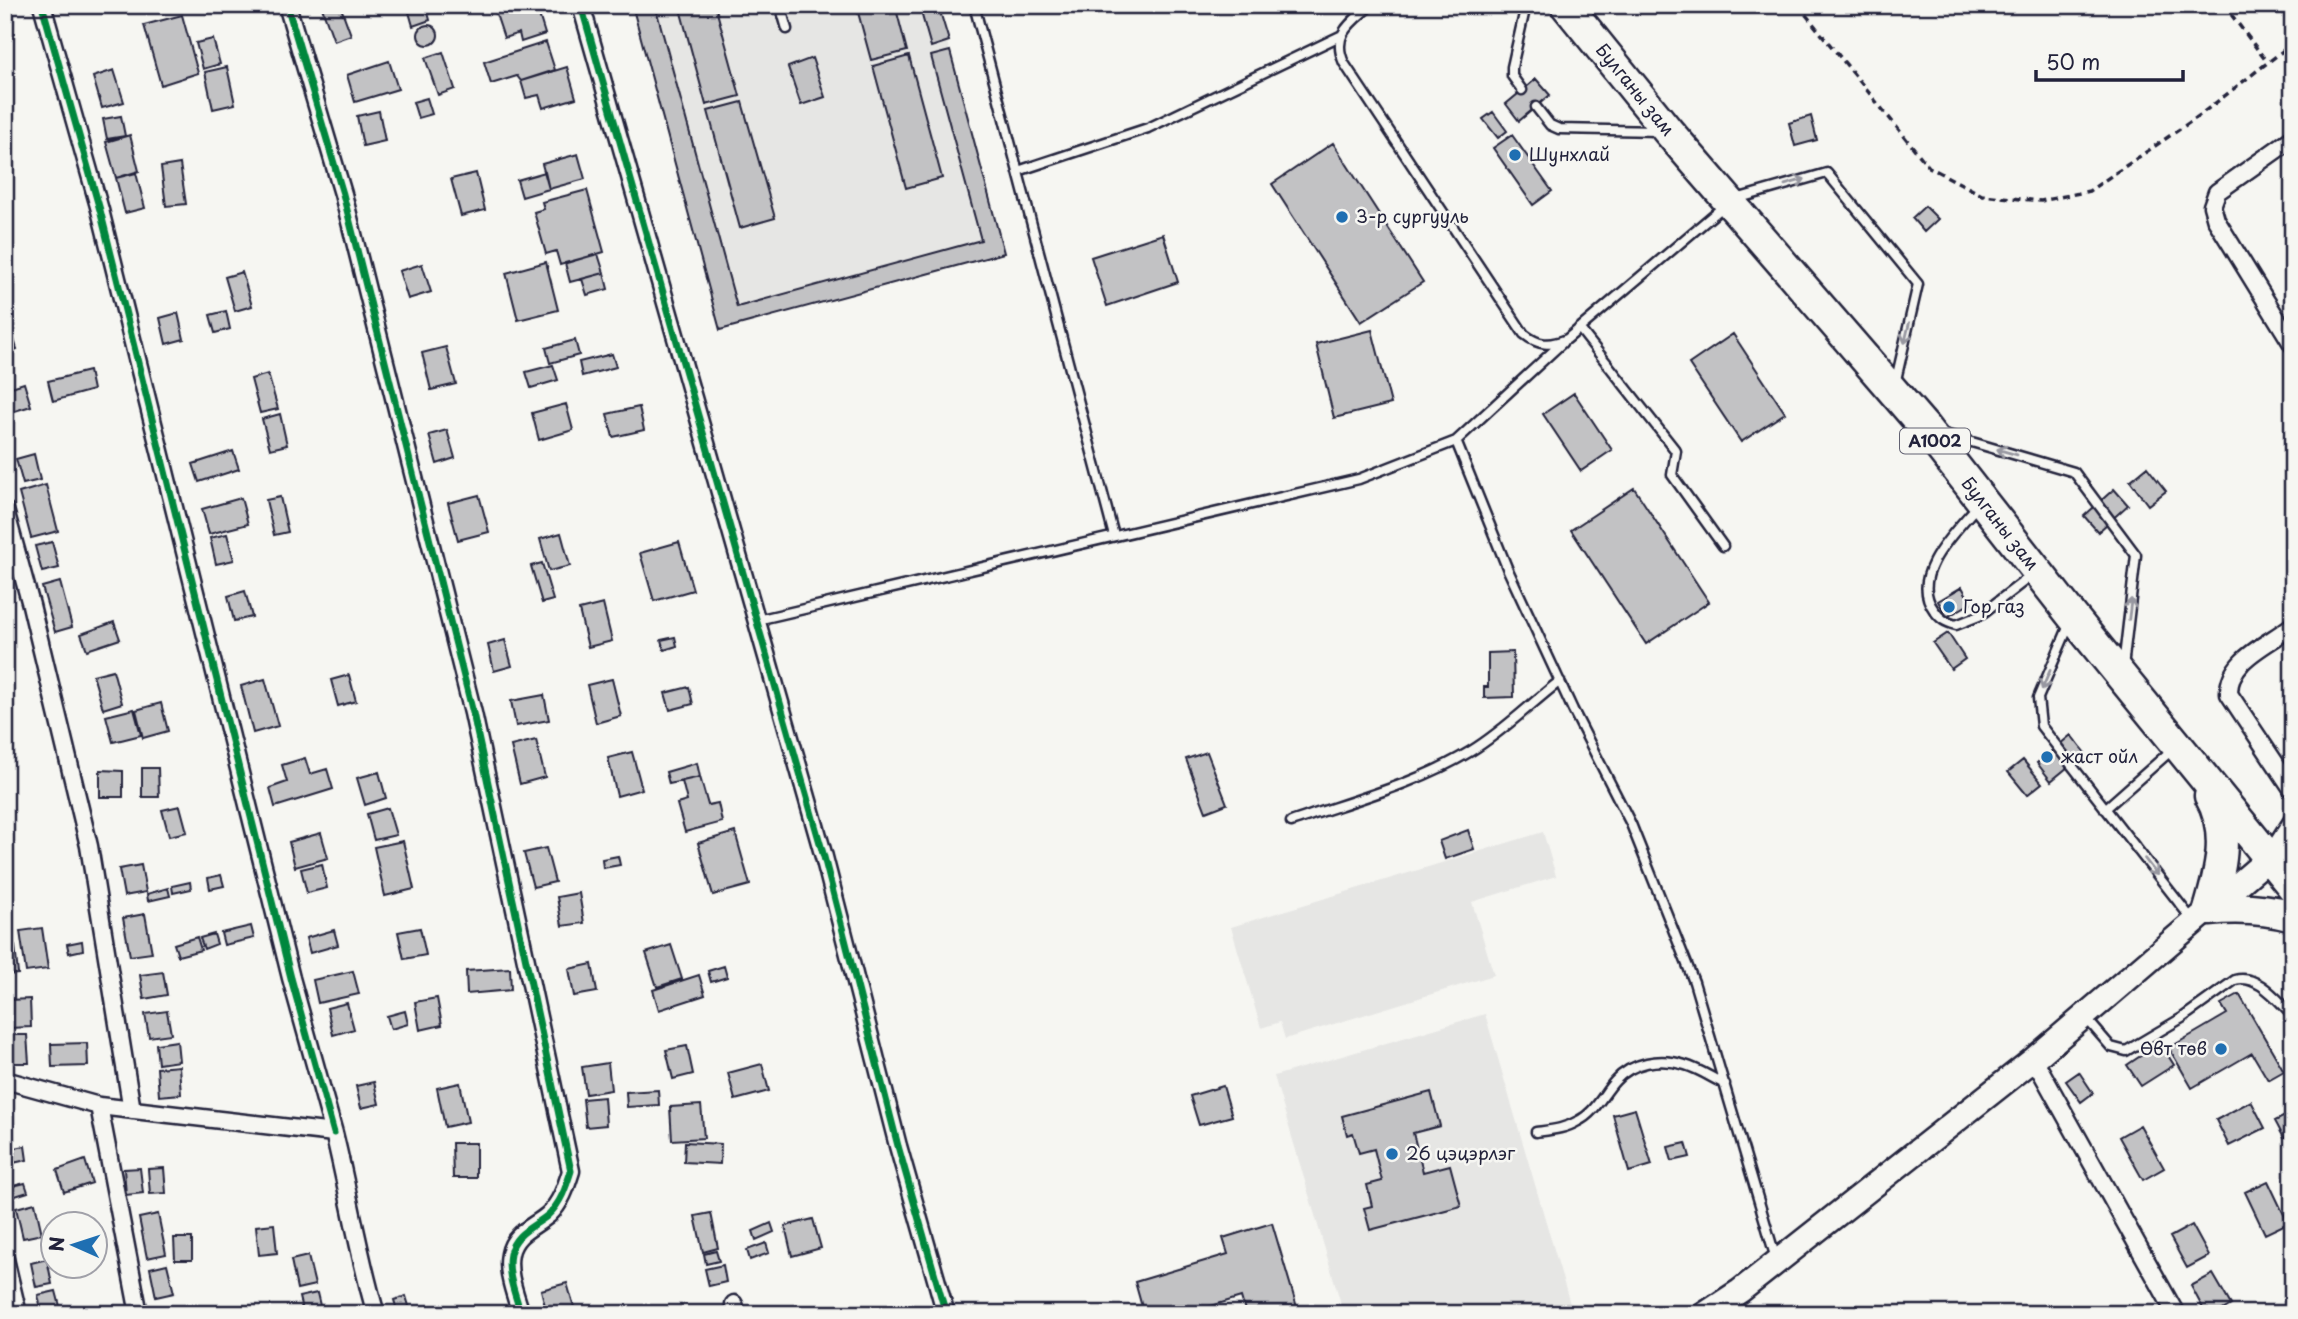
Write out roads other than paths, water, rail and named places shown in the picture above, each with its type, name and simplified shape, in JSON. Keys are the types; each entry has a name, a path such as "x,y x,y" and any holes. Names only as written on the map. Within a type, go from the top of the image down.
{"highway":[{"name":"Булганы зам","path":"1566,5 1668,131 1925,428 2176,746 2293,887"},
{"path":"2176,746 2213,800 2223,840 2219,876 2201,916"},
{"path":"2201,916 2240,907 2293,916"}],"main road":[{"path":"1705,1314 1740,1292 2034,1059 2268,859"}],"street":[{"path":"41,5 100,210 264,870 347,1184 361,1264 376,1314"},
{"path":"287,5 344,194 473,713 571,1171 564,1195 550,1213 519,1236 510,1254 511,1277 521,1314"},
{"path":"581,5 824,857 898,1146 946,1314"},
{"path":"2293,138 2217,192 2212,206 2216,220 2293,345"},
{"path":"5,510 31,605 89,846 132,1110"},
{"path":"2293,625 2236,668 2229,680 2229,694 2293,790"},
{"path":"2268,859 2293,820"},
{"path":"2034,1059 2176,1314"},
{"path":"5,1080 99,1106 334,1133"},
{"path":"99,1106 139,1314"},
{"path":"5,1259 18,1314"}],"lane":[{"path":"780,5 787,29"},
{"path":"974,5 1114,536"},
{"path":"1018,171 1148,128 1340,36 1371,5"},
{"path":"1522,90 1512,76 1512,67 1526,5"},
{"path":"1340,36 1339,51 1347,68 1524,334 1537,344 1553,344 1567,339"},
{"path":"1536,107 1550,125 1559,129 1668,131"},
{"path":"757,620 1359,479 1456,441 1579,328 1729,201 1827,173 1917,284 1894,391"},
{"path":"1579,328 1676,451 1672,475 1723,546"},
{"path":"1925,428 2074,472 2136,555 2122,677"},
{"path":"1456,441 1508,570 1631,824 1694,982 1777,1262"},
{"path":"1982,500 1939,550 1927,580 1929,603 1940,619 1956,625 1979,616 2037,571"},
{"path":"2073,617 2038,698 2040,726 2105,809 2201,916"},
{"path":"1291,822 1431,771 1469,752 1493,737 1560,681"},
{"path":"2105,809 2176,746"},
{"path":"2084,1015 2111,1047 2126,1051 2182,1018 2235,980 2244,977 2255,981 2293,1015"},
{"path":"1536,1132 1559,1129 1580,1121 1616,1080 1639,1063 1685,1065 1724,1084"}],"place":[{"name":"Шунхлай","path":"1515,155"},
{"name":"3-р сургууль","path":"1342,217"},
{"name":"Гор газ","path":"1949,607"},
{"name":"жаст ойл","path":"2047,757"},
{"name":"Өвт төв","path":"2221,1049"},
{"name":"26 цэцэрлэг","path":"1392,1154"}]}
